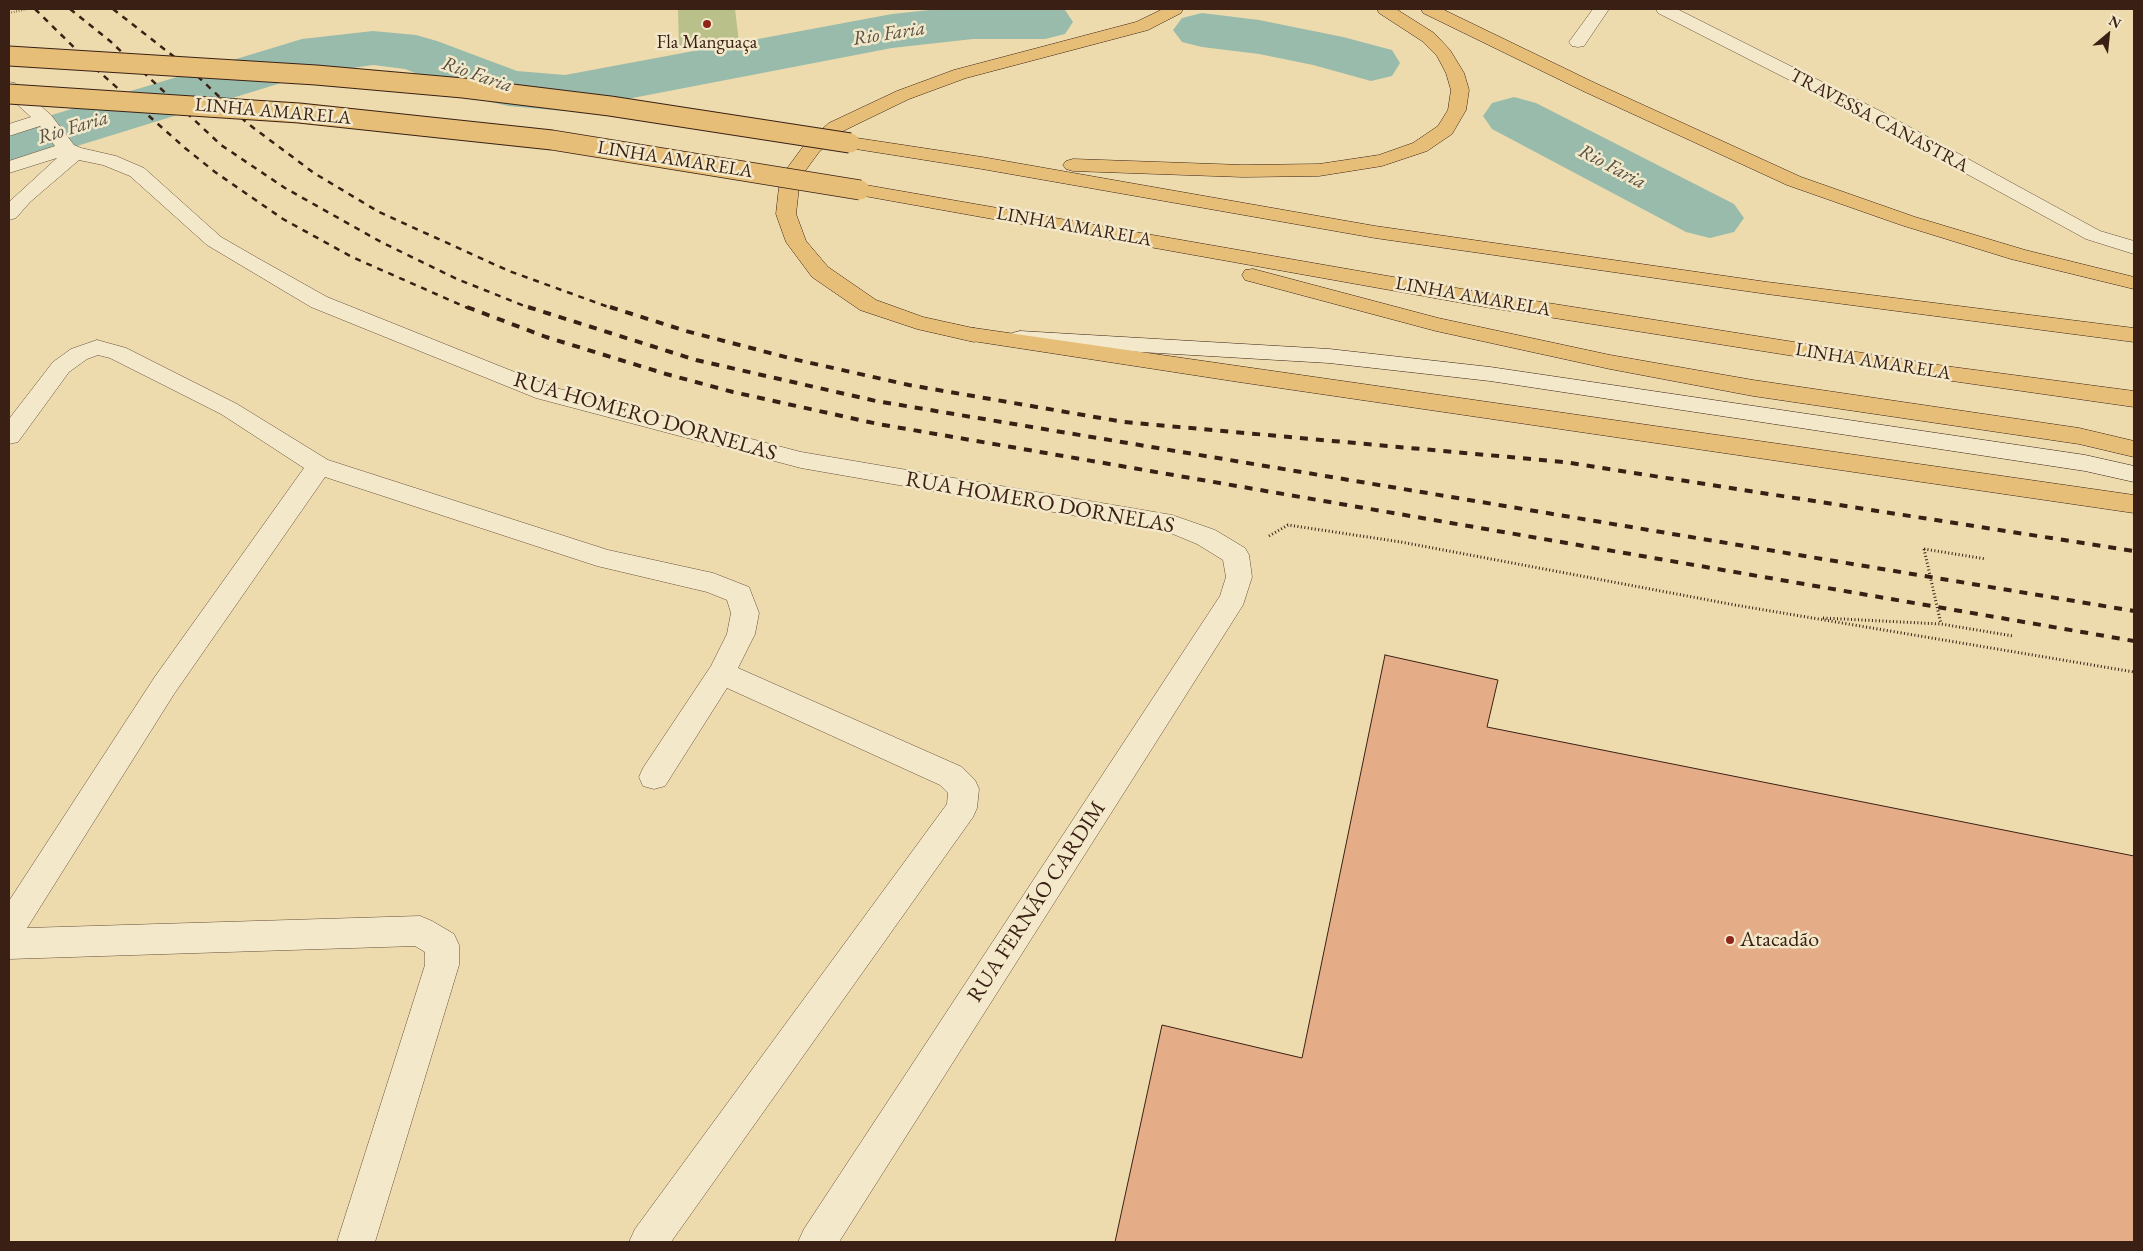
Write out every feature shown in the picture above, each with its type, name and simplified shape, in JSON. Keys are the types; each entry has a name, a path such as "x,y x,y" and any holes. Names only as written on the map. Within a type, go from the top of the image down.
{"main road":[{"path":"1175,9 1142,26 960,74 903,95 836,127 812,148 790,178 786,214 796,242 820,272 868,305 917,322 974,335 1239,376 2134,504"},
{"path":"982,163 1243,171 1319,170 1382,160 1420,147 1445,130 1457,110 1460,90 1455,73 1444,54 1434,42 1403,19 1385,9"},
{"path":"1429,9 1589,87 1794,181 1908,221 2018,255 2134,283"},
{"name":"LINHA AMARELA","path":"9,56 316,75 463,88 610,106 982,163 1374,232 1767,288 2134,335"},
{"name":"LINHA AMARELA","path":"9,94 96,98 299,113 552,140 1070,226 1485,300 1945,374 2134,399"},
{"path":"1070,226 1436,324 1610,362 1714,381 2079,436 2134,449"}],"street":[{"path":"1578,42 1601,9"},
{"name":"TRAVESSA CANASTRA","path":"1664,9 1877,117 2093,235 2134,248"},
{"path":"9,87 60,138"},
{"path":"9,130 60,138"},
{"path":"9,167 60,138"},
{"path":"9,214 29,192 60,138"},
{"name":"RUA HOMERO DORNELAS","path":"60,138 137,172 214,241 319,302 544,393 801,460 1172,524 1206,537 1236,555"},
{"path":"974,335 1329,356 1500,376 2085,463 2134,474"},
{"path":"9,436 60,367 79,354 97,347 118,353 229,409 318,466 606,559 713,583 739,594 745,614 742,627 720,673 654,777"},
{"path":"9,929 164,686 318,466"},
{"name":"RUA FERNÃO CARDIM","path":"817,1242 1233,598 1239,577 1236,555"},
{"path":"648,1242 962,808 964,789 951,776 720,673"},
{"path":"9,944 420,931 442,945 442,965 356,1242"}],"path":[{"path":"9,13 28,9"},
{"path":"1236,555 1288,525 1401,542 1808,618 2134,672"},
{"path":"1941,624 1924,549 1986,559"},
{"path":"1808,618 1941,624 2013,636"}],"green space":[{"name":"Fla Manguaça","path":"678,9 735,9 739,42 679,48"}],"building":[{"name":"Atacadão","path":"1385,655 1498,680 1487,727 2134,856 2134,1242 1115,1242 1162,1025 1302,1058"}],"waterway":[{"name":"Rio Faria","path":"9,148 302,57 373,48 416,53 508,88 565,93 892,31 973,22 1045,22"},
{"name":"Rio Faria","path":"1202,30 1259,37 1322,49 1371,63"},
{"name":"Rio Faria","path":"1514,116 1710,218"}],"railway":[{"path":"35,9 96,69 185,148 215,172 283,219 352,257 470,309"},
{"path":"70,9 110,41 221,145 285,188 381,242 457,279 532,309"},
{"path":"113,9 191,70 247,123 314,173 379,212 509,271 614,309"},
{"path":"467,307 546,337 666,374 733,392 878,424 2134,641"},
{"path":"528,307 696,360 876,401 2134,611"},
{"path":"610,307 686,331 793,359 909,385 1124,422 1564,462 2134,551"}],"place":[{"name":"Fla Manguaça","path":"707,24"},
{"name":"Atacadão","path":"1730,940"}]}
